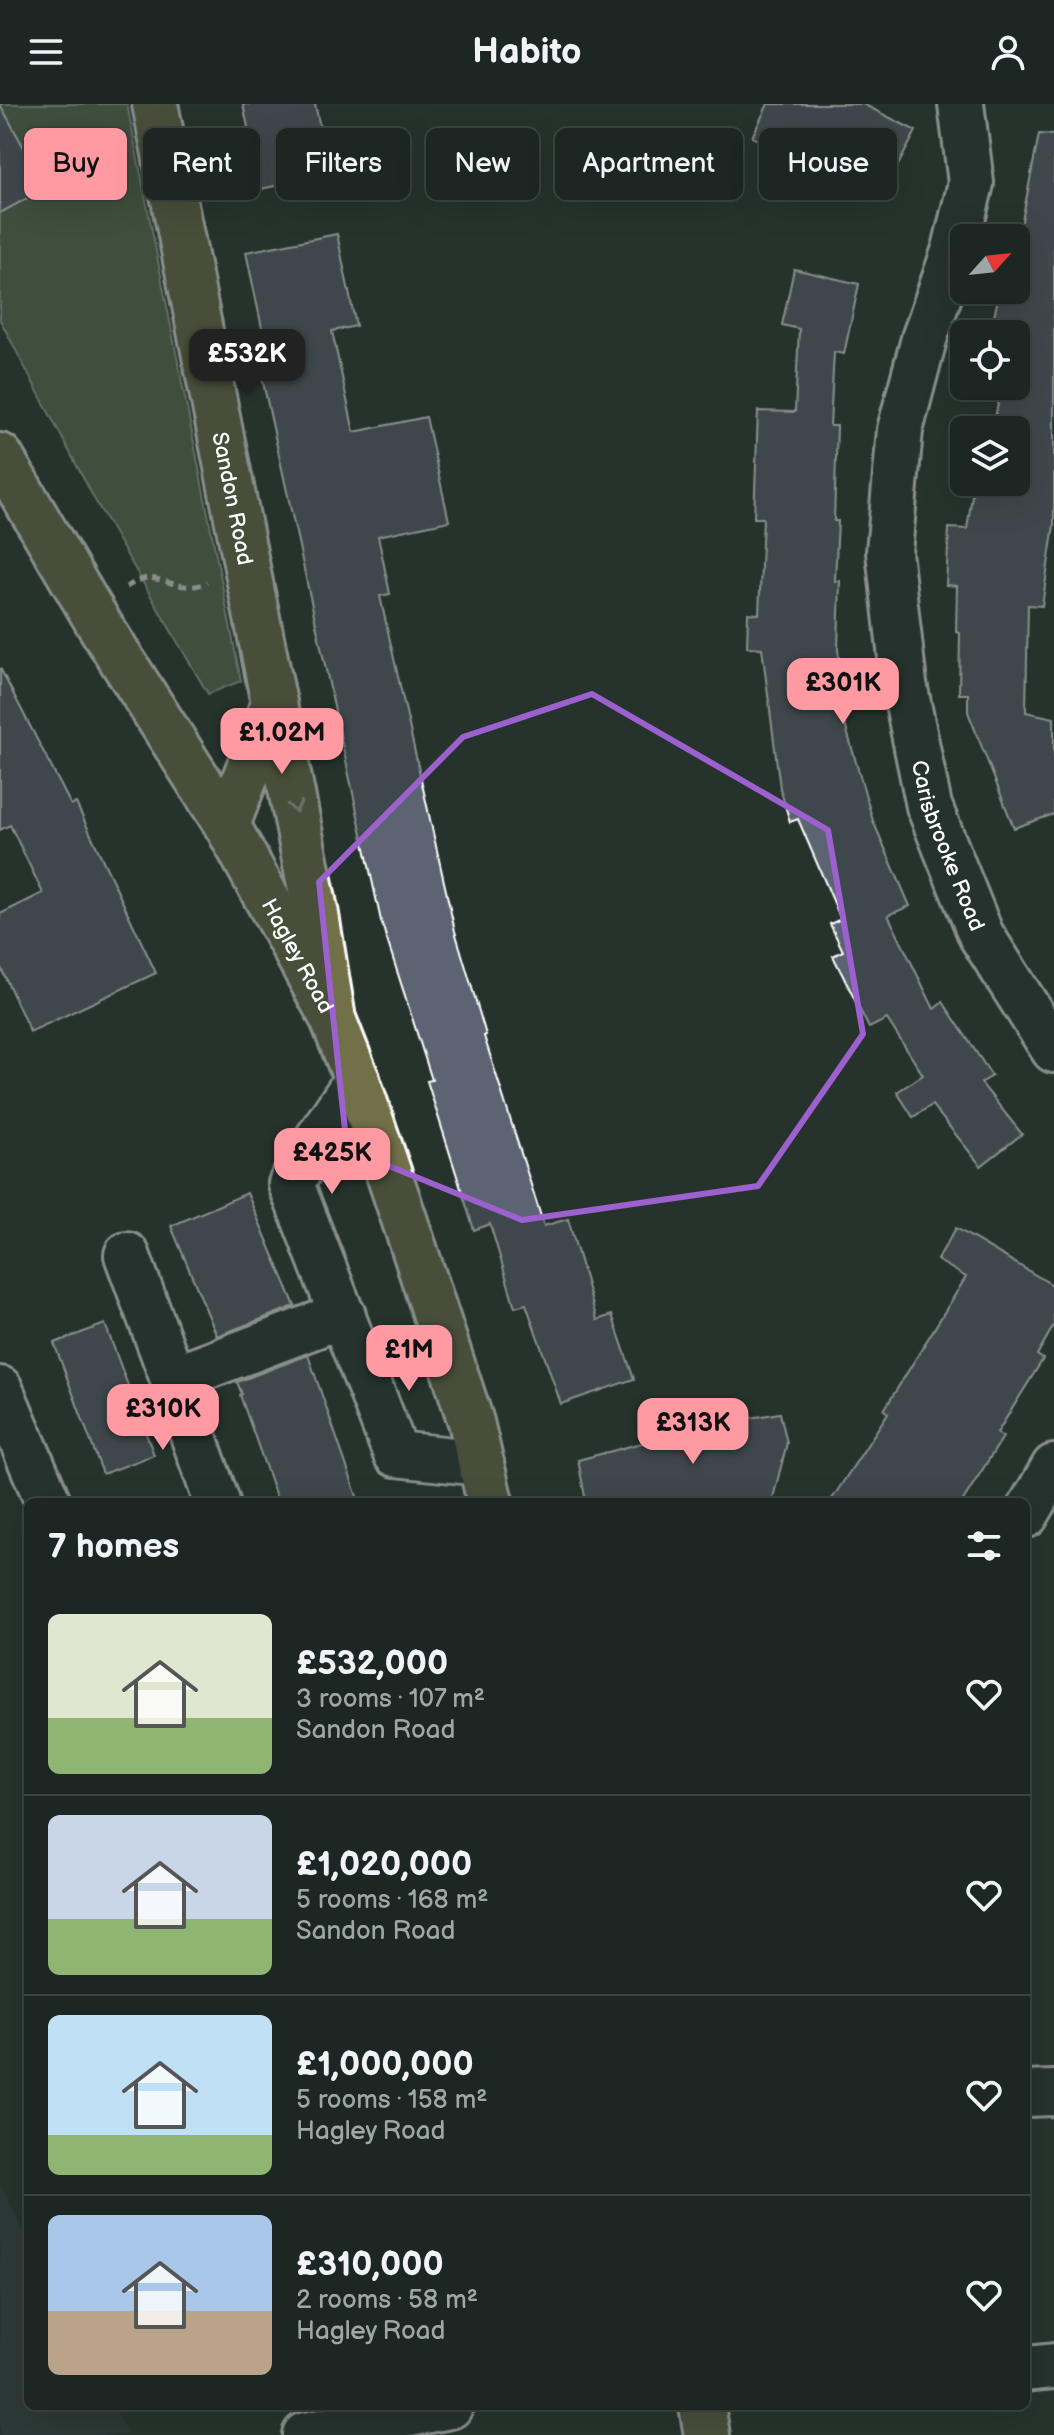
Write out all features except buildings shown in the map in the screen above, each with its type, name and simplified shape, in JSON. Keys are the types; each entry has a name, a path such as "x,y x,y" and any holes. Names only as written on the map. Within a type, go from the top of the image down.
{"main road":[{"name":"Sandon Road","path":"155,104 319,930 333,1019"},
{"name":"Hagley Road","path":"0,456 88,604 227,825 333,1019 357,1080 452,1365 486,1482"},
{"path":"227,825 274,703"},
{"path":"703,2410 707,2435"}],"street":[{"name":"Carisbrooke Road","path":"961,104 971,183 955,249 924,339 900,430 889,552 904,684 929,806 981,935 1054,1050"},
{"path":"357,1080 291,1184 396,1454 486,1482"},
{"path":"127,1255 216,1498"},
{"path":"173,1379 343,1315"},
{"path":"0,1389 46,1498"},
{"path":"1030,1508 1054,1467"},
{"path":"1030,2094 1054,2093"},
{"path":"1030,2369 1054,2366"},
{"path":"305,2435 430,2410"}],"path":[{"path":"88,604 148,577 182,586 202,585 217,576 243,548"}],"highlighted area":[{"path":"592,694 828,830 863,1034 758,1186 522,1220 347,1149 319,882 463,737"}],"shaded area":[{"path":"0,2184 24,2231 24,2410 115,2410 128,2435 0,2435"}],"green space":[{"path":"0,104 127,104 143,185 143,200 146,200 241,681 208,694 96,502 0,320"}]}
